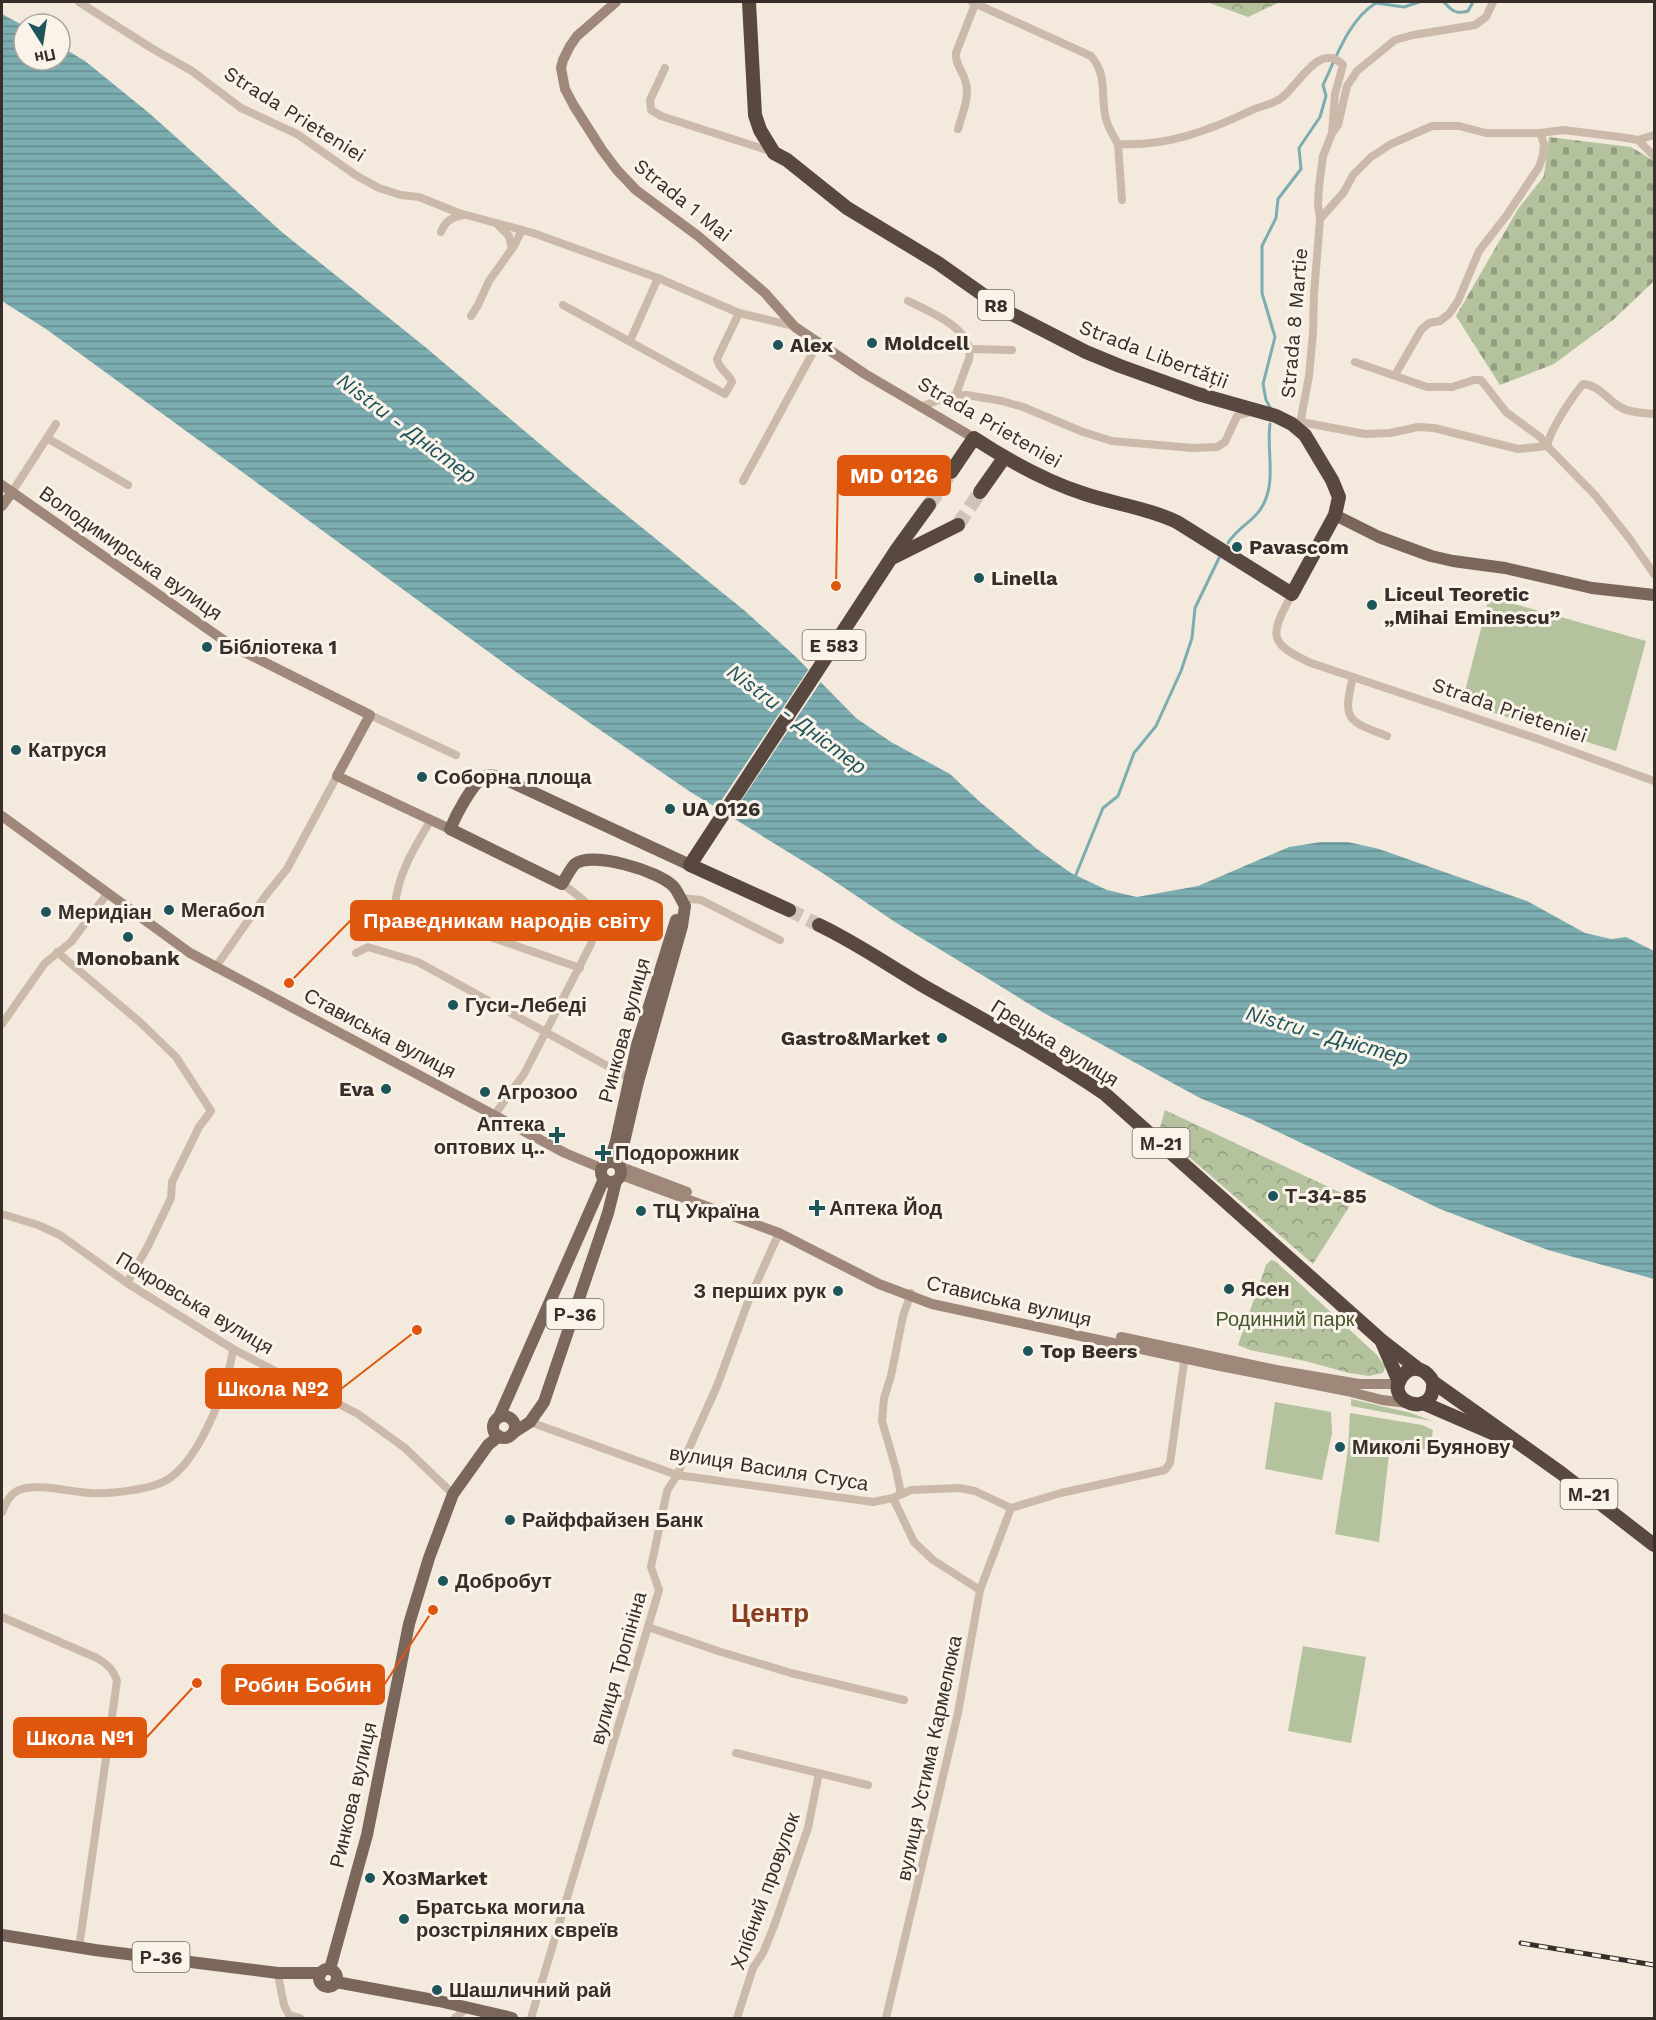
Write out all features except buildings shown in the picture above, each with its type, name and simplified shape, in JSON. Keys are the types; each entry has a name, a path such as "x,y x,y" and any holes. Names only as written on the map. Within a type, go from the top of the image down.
{"highway":[{"name":"Strada Libertății","path":"749,2 755,115 759,130 774,153 787,160 847,208 924,254 994,304 1017,317 1086,352 1120,366 1198,394 1300,425 1338,492 1339,502 1335,515"},
{"name":"Strada Prieteniei","path":"974,438 1004,458 1066,488 1168,517 1292,594"},
{"path":"951,472 974,438"},
{"path":"980,492 1004,458"},
{"name":"E 583","path":"690,865 897,549 929,505"},
{"name":"R8","path":"1292,594 1335,515"},
{"path":"892,558 958,525"},
{"path":"690,865 789,910"},
{"name":"Грецька вулиця","path":"819,925 844,937 1071,1071 1105,1094 1381,1340 1417,1368"},
{"name":"Грецька вулиця","path":"1381,1340 1398,1383"},
{"path":"1398,1383 1407,1371 1417,1368"},
{"name":"М-21","path":"1417,1368 1430,1376 1433,1382 1561,1473 1654,1545"},
{"path":"1423,1403 1431,1397 1434,1390 1433,1382"},
{"name":"М-21","path":"1398,1383 1401,1398 1407,1403 1416,1405 1423,1403 1521,1446"}],"main road":[{"name":"Strada 1 Mai","path":"616,2 577,36 563,60 562,78 574,106 602,150 628,183 720,254 765,293 795,327"},
{"name":"Strada Prieteniei","path":"795,327 865,374 974,438"},
{"name":"Володимирська вулиця","path":"2,485 232,646 370,715"},
{"path":"2,506 12,492"},
{"path":"1335,515 1379,537 1431,556 1492,566 1592,588 1654,595"},
{"path":"370,715 337,776 562,884 574,865 585,860 602,859 649,873 672,885 680,898"},
{"path":"450,829 483,777 498,776 690,865"},
{"name":"Стависька вулиця","path":"2,816 190,953 565,1153 779,1233 879,1284 949,1308 1185,1355 1382,1400 1407,1403"},
{"name":"Ринкова вулиця","path":"613,1171 494,1425 495,1432 499,1436 508,1437 540,1412 605,1224 613,1171 634,1080 682,926 686,906 680,898"},
{"name":"Стависька вулиця","path":"613,1171 782,1228 910,1294"},
{"name":"Стависька вулиця","path":"1185,1355 1359,1384 1398,1383"},
{"path":"499,1417 506,1416 512,1420 515,1426 513,1433"},
{"name":"Ринкова вулиця","path":"323,1975 367,1835 409,1624 429,1558 453,1494 488,1445 499,1436"},
{"name":"Р-36","path":"2,1935 79,1948 278,1973 323,1975"},
{"name":"Р-36","path":"2,1942 279,1980 323,1975"},
{"name":"Р-36","path":"323,1975 322,1986 327,1988 336,1982 467,2008"},
{"path":"467,2008 512,2019"}],"street":[{"name":"Strada Prieteniei","path":"79,2 153,49 192,70 241,108 297,134 357,176 379,188 401,195 419,197 450,210 522,230 658,278 739,312 795,327"},
{"path":"992,11 996,2"},
{"name":"Strada 8 Martie","path":"1300,425 1310,365 1320,219 1319,186 1323,156 1332,133 1338,125 1347,86 1357,70 1395,40 1475,25 1486,17 1493,2"},
{"path":"958,129 967,88 956,61 956,53 974,3 1075,47 1091,56 1099,65 1105,117 1118,144 1122,201"},
{"name":"Strada 8 Martie","path":"1118,144 1167,142 1193,135 1280,99 1319,58 1336,59 1343,65 1335,94 1332,133"},
{"path":"665,68 650,100 651,110 661,116 774,153"},
{"path":"1320,219 1344,192 1353,175 1371,157 1391,144 1432,126 1458,126 1486,133 1540,133 1563,130 1638,140 1654,135"},
{"path":"1395,375 1421,330 1429,323 1440,321 1449,314 1458,301 1479,251 1507,215 1539,167 1544,144 1540,133"},
{"path":"1638,140 1654,156"},
{"path":"441,232 447,221 471,216"},
{"path":"493,222 509,236 512,249"},
{"path":"471,316 489,281 512,249 522,230"},
{"path":"630,341 658,278"},
{"path":"908,301 950,323 961,332 970,349 969,359 956,394"},
{"path":"563,306 725,393 732,382 718,365 717,358 739,312"},
{"path":"743,481 818,343"},
{"path":"970,349 1012,350"},
{"path":"1355,362 1427,387 1452,387 1481,380 1506,412 1540,437 1595,495 1654,574"},
{"path":"1547,446 1554,428 1583,384 1590,384 1621,407 1631,411 1654,414"},
{"path":"923,406 956,394 1002,401 1112,441 1192,448 1217,447 1225,442 1237,416 1256,411"},
{"path":"12,492 56,424"},
{"path":"1300,425 1365,434 1390,433 1418,427 1434,428 1511,448 1547,446"},
{"path":"47,438 128,485"},
{"name":"Strada Prieteniei","path":"1292,594 1277,625 1279,642 1288,653 1311,663 1541,740 1654,781"},
{"path":"1353,677 1348,710 1351,719 1355,723 1387,736"},
{"name":"Володимирська вулиця","path":"370,715 456,755"},
{"path":"216,968 287,868 337,776"},
{"path":"395,908 395,896 413,851 431,820"},
{"path":"495,1114 524,1074 591,944 596,924 590,908 582,898 562,884"},
{"path":"2,1024 45,963 71,942 106,894"},
{"path":"680,898 701,900 780,940"},
{"path":"368,909 410,909 580,968"},
{"path":"356,953 368,947 418,962 634,1080"},
{"path":"57,952 141,1023 176,1057 211,1111 199,1127 172,1182 171,1198 127,1283"},
{"name":"Покровська вулиця","path":"2,1214 38,1225 60,1235 127,1283 233,1349 358,1414 405,1448 453,1494"},
{"name":"вулиця Тропініна","path":"531,2019 659,1590 651,1567 667,1491 717,1386 748,1302 779,1233"},
{"name":"вулиця Василя Стуса","path":"901,1494 882,1421 884,1398 910,1294"},
{"path":"2,1512 8,1498 18,1490 34,1487 91,1493 129,1492 168,1480 181,1468 202,1436 227,1379 233,1349"},
{"path":"1011,1508 1061,1493 1165,1470 1170,1463 1185,1355"},
{"name":"вулиця Василя Стуса","path":"530,1422 677,1474 873,1502 911,1491 959,1488 975,1491 1011,1508"},
{"path":"893,1498 914,1542 933,1560 980,1590"},
{"name":"вулиця Устима Кармелюка","path":"886,2019 958,1713 980,1590 1011,1508"},
{"path":"2,1617 97,1658 109,1666 117,1681 79,1948"},
{"path":"648,1627 791,1673 904,1700"},
{"path":"736,1753 868,1785"},
{"name":"Хлібний провулок","path":"737,2019 753,1968 763,1953 774,1926 808,1828 819,1773"},
{"path":"279,1980 284,2005 289,2014 300,2019"},
{"path":"455,2019 467,2008"}],"green space":[{"path":"1207,2 1280,2 1248,17"},
{"path":"1549,137 1631,147 1654,161 1654,281 1613,320 1554,364 1500,385 1456,316 1518,209 1544,176"},
{"path":"1489,597 1646,641 1616,751 1462,703"},
{"path":"1165,1110 1354,1199 1313,1264 1159,1131"},
{"name":"Родинний парк","path":"1271,1260 1275,1261 1377,1355 1385,1367 1383,1373 1369,1376 1349,1373 1250,1350 1238,1345 1266,1265"},
{"path":"1351,1399 1411,1413 1432,1421 1351,1406"},
{"path":"1275,1402 1331,1412 1332,1433 1322,1480 1265,1469"},
{"path":"1350,1413 1422,1425 1433,1430 1430,1450 1390,1446 1379,1542 1335,1534 1348,1450"},
{"path":"1303,1646 1366,1657 1351,1743 1288,1731"}],"water":[{"name":"Nistru - Дністер","path":"2,14 12,19 12,72 72,72 72,53 85,61 149,113 283,233 424,346 572,471 745,611 796,657 856,718 891,742 950,774 1037,849 1071,873 1107,890 1137,897 1198,886 1289,847 1321,842 1348,842 1379,849 1527,901 1585,933 1611,939 1626,937 1654,951 1654,1279 1548,1250 1440,1209 1251,1119 1200,1098 1044,1013 895,922 824,874 689,791 523,677 46,329 2,301"}],"pier":[{"path":"810,667 822,680 729,819 715,810"}],"waterway":[{"path":"1271,409 1266,400 1263,384 1275,337 1262,293 1262,246 1276,218 1278,199 1301,169 1299,148 1320,117 1326,96 1323,85 1338,51 1358,19 1376,3 1404,7 1419,2"},
{"path":"1444,2 1457,12 1468,11 1473,2"},
{"path":"1228,543 1260,510 1269,490 1270,424"},
{"path":"1075,877 1103,808 1118,796 1134,753 1156,726 1181,671 1192,638 1195,608 1219,558"}],"tunnel":[{"path":"929,505 951,472"},
{"path":"958,525 980,492"},
{"path":"789,910 819,925"}],"railway":[{"path":"1521,1943 1654,1965"}],"place":[{"name":"Moldcell","path":"872,343"},
{"name":"Alex","path":"778,345"},
{"name":"Pavascom","path":"1237,547"},
{"name":"Linella","path":"979,578"},
{"name":"MD 0126","path":"836,586"},
{"name":"Liceul Teoretic „Mihai Eminescu”","path":"1372,605"},
{"name":"Бібліотека 1","path":"207,647"},
{"name":"Катруся","path":"16,750"},
{"name":"Соборна площа","path":"422,777"},
{"name":"UA 0126","path":"670,809"},
{"name":"Мегабол","path":"169,910"},
{"name":"Меридіан","path":"46,912"},
{"name":"Monobank","path":"128,937"},
{"name":"Праведникам народів світу","path":"289,983"},
{"name":"Гуси-Лебеді","path":"453,1005"},
{"name":"Gastro&Market","path":"942,1038"},
{"name":"Eva","path":"386,1089"},
{"name":"Агрозоо","path":"485,1092"},
{"name":"Аптека оптових ц..","path":"557,1135"},
{"name":"Подорожник","path":"603,1153"},
{"name":"Т-34-85","path":"1273,1196"},
{"name":"Аптека Йод","path":"817,1208"},
{"name":"ТЦ Україна","path":"641,1211"},
{"name":"Ясен","path":"1229,1289"},
{"name":"З перших рук","path":"838,1291"},
{"name":"Школа №2","path":"417,1330"},
{"name":"Top Beers","path":"1028,1351"},
{"name":"Миколі Буянову","path":"1340,1447"},
{"name":"Райффайзен Банк","path":"510,1520"},
{"name":"Добробут","path":"443,1581"},
{"name":"Робин Бобин","path":"433,1610"},
{"name":"Школа №1","path":"197,1683"},
{"name":"ХозMarket","path":"370,1878"},
{"name":"Братська могила розстріляних євреїв","path":"404,1919"},
{"name":"Шашличний рай","path":"437,1990"}],"district":[{"name":"Центр","path":"770,1613"}]}
